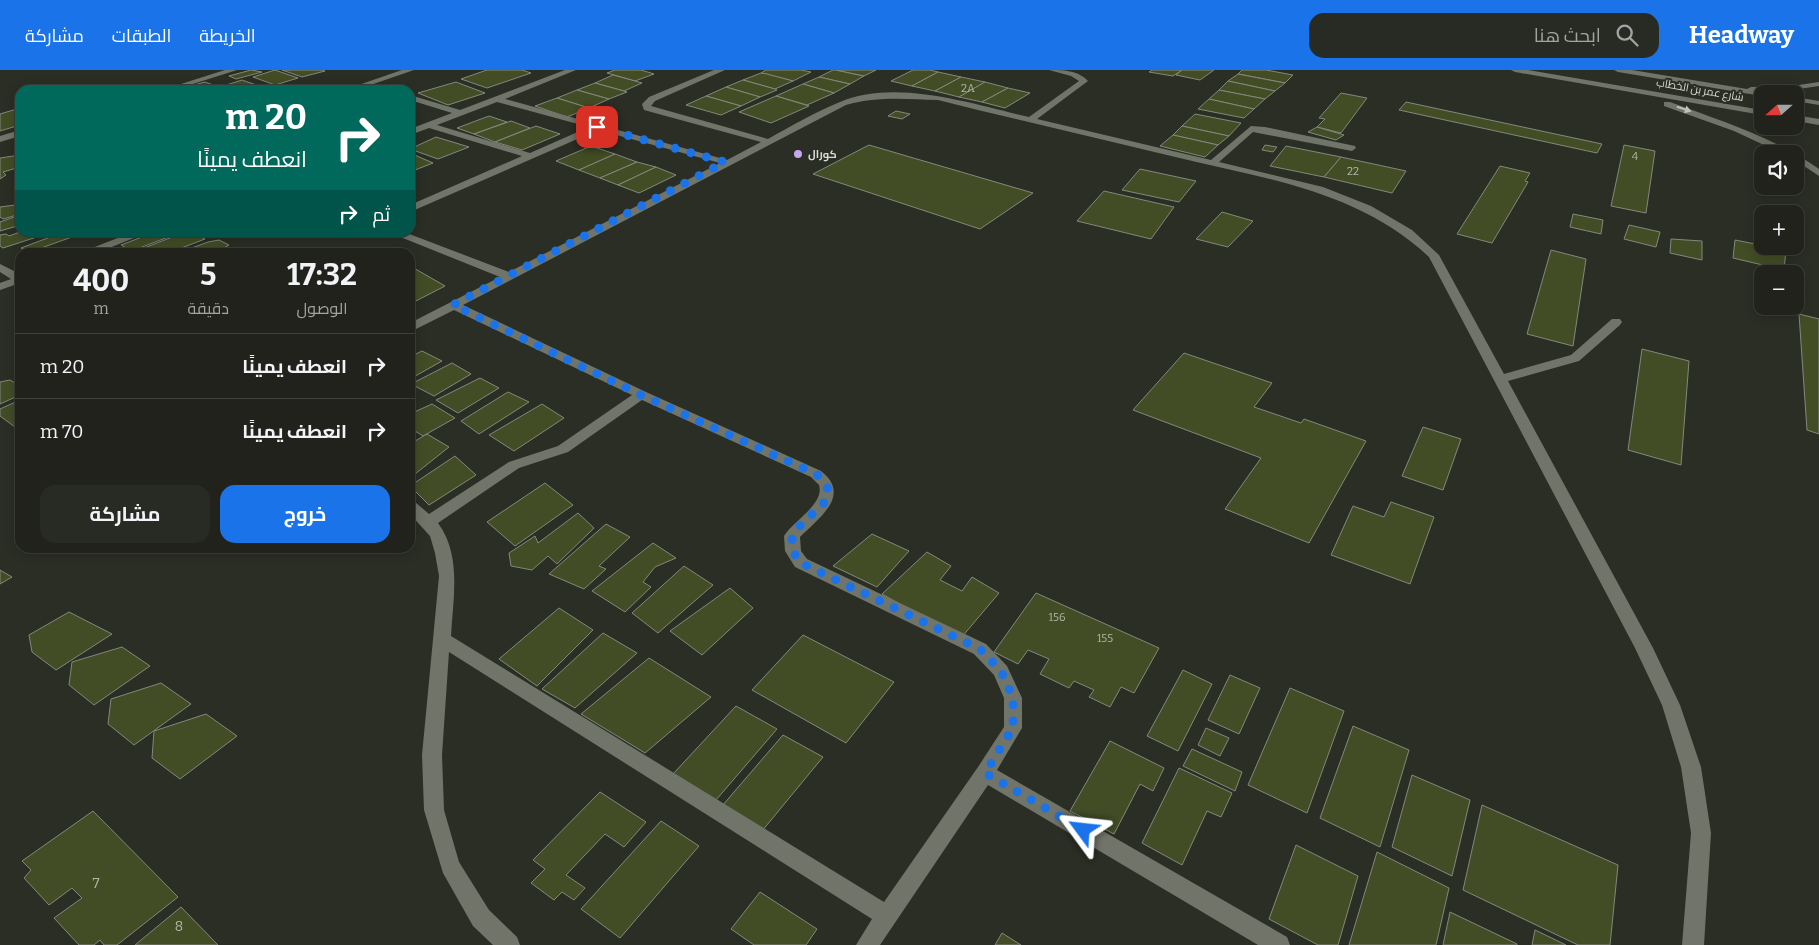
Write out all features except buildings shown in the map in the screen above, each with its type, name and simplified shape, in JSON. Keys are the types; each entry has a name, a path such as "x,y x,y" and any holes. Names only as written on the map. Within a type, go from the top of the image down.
{"street":[{"path":"183,85 233,70"},
{"path":"415,130 572,70"},
{"path":"721,70 652,99 646,104 647,108 766,141"},
{"path":"1030,120 1084,81 1072,74 1053,70"},
{"name":"شارع عمر بن الخطاب","path":"1515,70 1754,111"},
{"name":"شارع عمر بن الخطاب","path":"1618,70 1754,92"},
{"path":"365,85 402,71"},
{"path":"1569,79 1626,92 1701,115 1737,128 1772,145"},
{"path":"1730,88 1782,88 1819,84"},
{"path":"415,325 766,141 843,103 864,97 888,94 938,98 1213,163 1329,192 1356,201 1387,217 1414,235 1434,255 1502,379 1644,648 1671,705 1692,767 1701,833 1693,945"},
{"path":"415,99 460,113"},
{"path":"497,99 725,162"},
{"path":"1804,100 1819,103"},
{"path":"1804,120 1819,122"},
{"path":"428,125 531,156"},
{"path":"415,207 597,127"},
{"path":"1213,163 1251,129 1352,148"},
{"path":"0,139 15,134"},
{"path":"1804,158 1819,173"},
{"path":"102,248 131,237"},
{"path":"406,237 508,276"},
{"path":"0,267 15,276"},
{"path":"0,287 15,281"},
{"path":"453,305 641,395 816,474 825,481 828,490 827,499 792,536 791,546 794,555 801,563 980,649 1001,671 1013,698 1013,728 985,773 867,945"},
{"path":"1502,379 1575,358 1616,322"},
{"path":"430,521 514,464 563,449 641,395"},
{"path":"415,510 430,521 443,546 447,576 432,755 434,810 450,866 481,918 509,945"},
{"path":"442,639 887,916"},
{"path":"985,773 1279,945"}],"place":[{"name":"كورال","path":"798,154"}],"route":[{"path":"597,127 725,162 453,305 641,395 816,474 825,481 828,490 827,499 792,536 791,546 794,555 801,563 980,649 1001,671 1013,698 1013,728 985,773 1083,830"}]}
